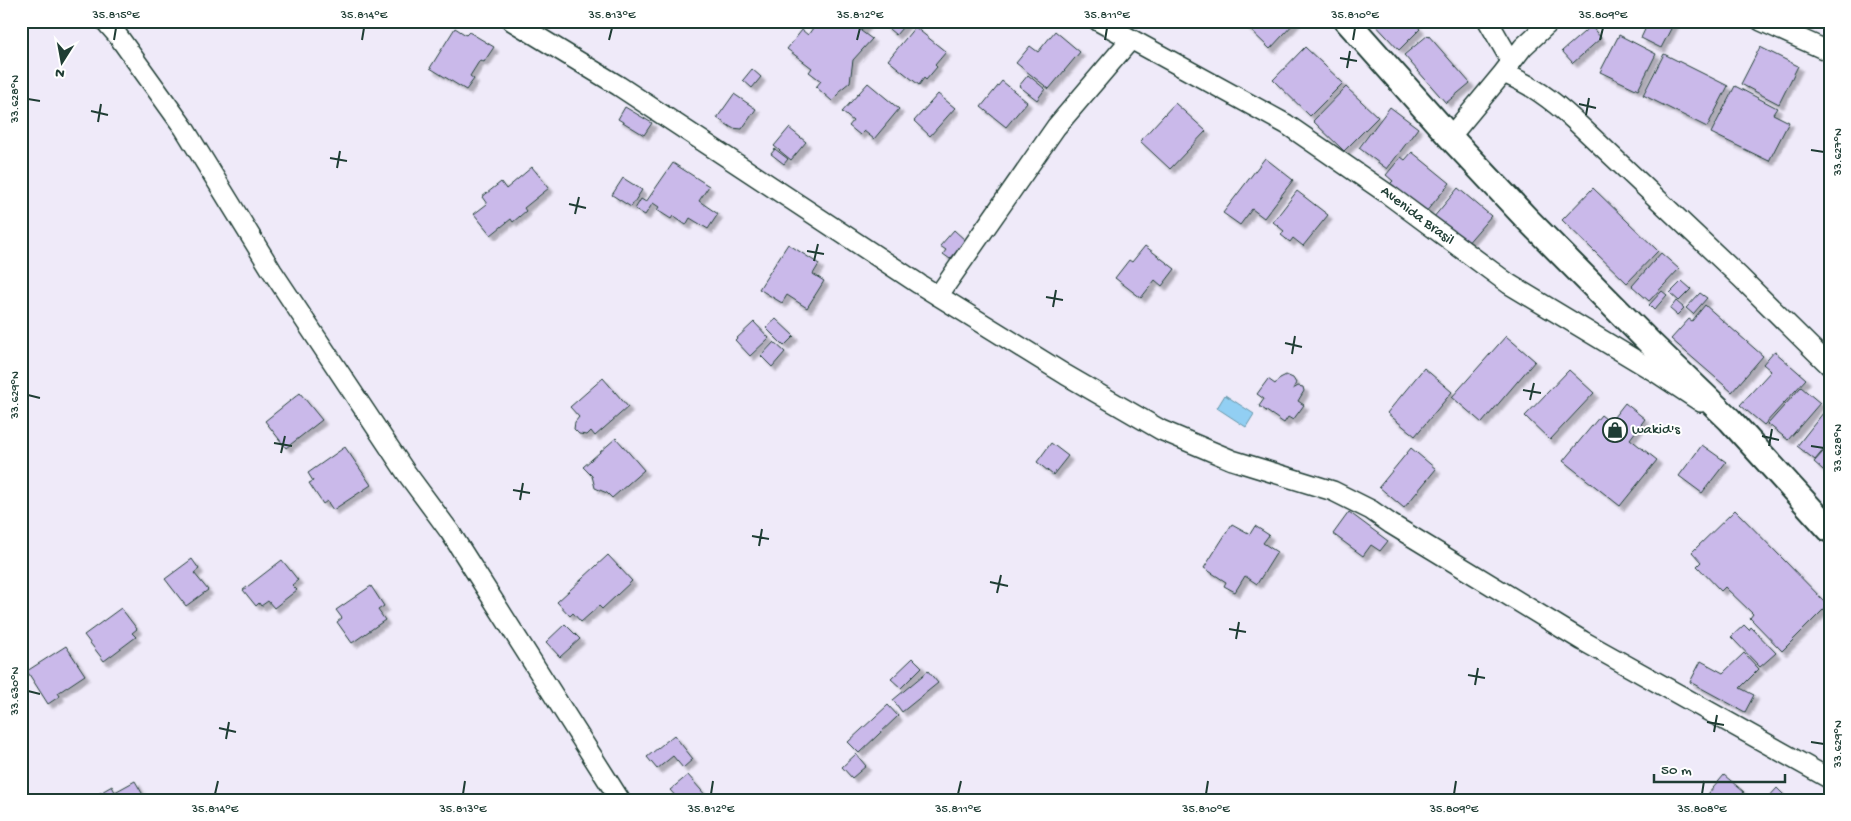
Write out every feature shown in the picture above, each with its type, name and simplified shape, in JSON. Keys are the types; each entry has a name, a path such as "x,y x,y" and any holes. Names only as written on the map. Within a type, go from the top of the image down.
{"main road":[{"path":"1347,21 1450,137 1592,286 1730,420 1830,530"}],"street":[{"path":"105,21 118,36 184,128 272,272 405,471 450,532 620,800"},
{"path":"512,21 703,140 938,296 1066,375 1161,430 1232,460 1333,492 1371,510 1583,641 1830,779"},
{"name":"Avenida Brasil","path":"1098,21 1286,124 1389,195 1509,284 1657,373 1730,420"},
{"path":"1488,21 1507,67 1518,79 1548,97 1740,277 1830,366"},
{"path":"1450,137 1523,46 1551,21"},
{"path":"1761,21 1830,52"},
{"path":"938,296 1056,127 1131,39"}],"water":[{"path":"1225,395 1254,414 1246,427 1217,408"}],"building":[{"path":"818,21 869,21 861,31 872,39 853,60 850,82 839,91 839,94 832,101 816,87 821,81 809,72 812,68 787,49 802,30 808,35"},
{"path":"885,21 908,21 896,35 883,24"},
{"path":"1241,21 1296,21 1270,49"},
{"path":"1372,21 1412,21 1420,29 1399,50"},
{"path":"1649,21 1675,21 1661,48 1641,38"},
{"path":"1591,26 1601,38 1573,63 1562,51"},
{"path":"915,27 946,52 935,65 937,67 919,85 888,60"},
{"path":"455,28 466,35 469,32 494,47 484,62 480,60 470,76 474,79 466,90 430,68"},
{"path":"1055,31 1080,52 1049,89 1016,63 1030,46 1038,52"},
{"path":"1428,35 1470,83 1446,103 1404,55"},
{"path":"1619,35 1656,54 1638,90 1600,72"},
{"path":"1305,47 1343,83 1310,116 1273,80"},
{"path":"1760,47 1798,66 1779,104 1741,84"},
{"path":"1664,54 1728,86 1707,127 1643,95"},
{"path":"752,69 761,77 752,88 743,80"},
{"path":"1028,75 1045,89 1037,100 1019,86"},
{"path":"1002,81 1027,102 1006,127 981,107"},
{"path":"868,83 899,109 874,139 864,131 860,135 849,126 853,121 842,112"},
{"path":"1735,86 1777,108 1773,114 1789,122 1769,161 1711,133"},
{"path":"1346,87 1378,117 1344,151 1313,121"},
{"path":"734,94 756,109 742,129 732,128 717,118"},
{"path":"938,94 955,108 930,136 914,121"},
{"path":"1175,103 1206,131 1170,169 1140,141"},
{"path":"625,107 652,123 644,135 618,119"},
{"path":"1390,107 1418,128 1387,169 1359,148"},
{"path":"789,128 806,142 791,160 774,146"},
{"path":"775,149 788,159 784,164 771,154"},
{"path":"1412,152 1450,183 1425,213 1390,184 1393,181 1386,175 1401,157 1405,160"},
{"path":"1265,158 1293,180 1264,218 1252,209 1240,225 1223,213"},
{"path":"673,163 709,186 699,201 718,214 708,229 690,218 686,225 673,216 671,219 657,210 659,207 653,203 645,215 635,209 641,199 646,202"},
{"path":"532,167 549,188 524,208 526,211 513,222 511,219 491,235 474,214 487,204 482,197 501,182 506,189"},
{"path":"623,178 642,190 631,207 612,195"},
{"path":"1458,188 1491,216 1466,245 1433,218"},
{"path":"1593,188 1658,251 1627,283 1562,220"},
{"path":"1297,191 1328,215 1303,246 1293,238 1290,242 1281,235 1284,231 1273,222"},
{"path":"954,230 966,241 950,259 943,254 946,250 940,246"},
{"path":"788,244 819,264 813,274 824,281 807,308 787,295 782,303 759,289"},
{"path":"1145,246 1175,269 1162,286 1155,280 1141,298 1115,278 1129,260 1132,262"},
{"path":"1661,253 1679,269 1649,301 1632,286"},
{"path":"1682,281 1691,289 1679,301 1670,293"},
{"path":"1662,291 1667,295 1654,310 1649,305"},
{"path":"1700,293 1707,298 1693,314 1686,308"},
{"path":"1676,301 1684,308 1677,315 1670,309"},
{"path":"1705,305 1763,356 1732,392 1671,339 1689,319 1692,321"},
{"path":"776,319 794,336 784,346 766,328"},
{"path":"754,322 769,338 750,356 735,340"},
{"path":"1506,336 1535,361 1482,423 1452,397"},
{"path":"774,342 785,352 772,367 761,356"},
{"path":"1774,351 1806,379 1764,425 1740,405 1771,371 1763,364"},
{"path":"1424,368 1452,392 1415,436 1387,413"},
{"path":"1569,370 1594,393 1550,440 1525,416"},
{"path":"1286,375 1293,378 1296,383 1293,389 1298,386 1303,387 1304,391 1298,401 1304,405 1293,420 1288,417 1284,423 1259,406 1264,399 1257,394 1268,379 1275,384"},
{"path":"603,378 628,407 595,436 591,431 587,435 579,434 574,429 575,422 579,417 570,407"},
{"path":"1801,387 1820,403 1788,440 1768,424"},
{"path":"300,393 322,420 286,448 265,421"},
{"path":"1625,403 1645,419 1630,439 1657,460 1620,506 1563,461 1601,415 1610,422"},
{"path":"1827,408 1830,410 1830,442 1815,460 1797,446"},
{"path":"616,438 644,470 612,498 607,493 595,488 592,476 583,467"},
{"path":"1051,443 1068,456 1053,475 1037,462"},
{"path":"1830,444 1830,476 1814,462"},
{"path":"1702,445 1726,462 1702,493 1679,476"},
{"path":"345,447 371,485 333,510 327,501 323,504 309,483 313,481 308,473"},
{"path":"1411,448 1436,469 1404,508 1379,487"},
{"path":"1735,510 1828,605 1782,651 1750,618 1753,614 1725,587 1721,591 1697,566 1701,562 1692,552"},
{"path":"1349,512 1388,541 1380,551 1371,545 1363,556 1333,534"},
{"path":"1232,524 1250,534 1255,526 1269,535 1263,543 1277,552 1257,584 1245,576 1235,592 1224,586 1226,582 1204,568"},
{"path":"608,555 632,581 602,609 599,606 581,622 573,613 570,616 557,602"},
{"path":"192,559 199,569 194,573 208,590 186,606 165,579"},
{"path":"282,560 298,580 292,585 297,590 274,608 268,601 261,606 259,603 256,606 243,590"},
{"path":"371,586 384,606 378,610 385,620 352,643 337,622 342,618 336,610"},
{"path":"121,608 137,629 132,633 136,637 104,661 84,635"},
{"path":"565,624 580,639 560,657 546,642"},
{"path":"1744,625 1749,630 1751,627 1776,653 1760,667 1731,637"},
{"path":"66,646 85,675 58,693 60,696 48,704 27,671"},
{"path":"1744,653 1759,669 1740,688 1754,695 1745,712 1690,682 1701,661 1723,673"},
{"path":"913,658 922,667 901,688 891,679"},
{"path":"928,671 938,683 902,712 893,700"},
{"path":"888,705 898,716 859,753 848,742"},
{"path":"674,735 693,759 683,768 673,756 657,769 647,757"},
{"path":"856,754 866,766 852,778 842,767"},
{"path":"688,775 707,797 704,800 679,800 670,790"},
{"path":"1724,775 1744,792 1737,800 1703,800"},
{"path":"135,781 146,800 94,800 93,797 112,786 115,792"},
{"path":"1777,788 1787,798 1786,800 1766,800"}],"place":[{"name":"wakid's","path":"1615,430"}]}
